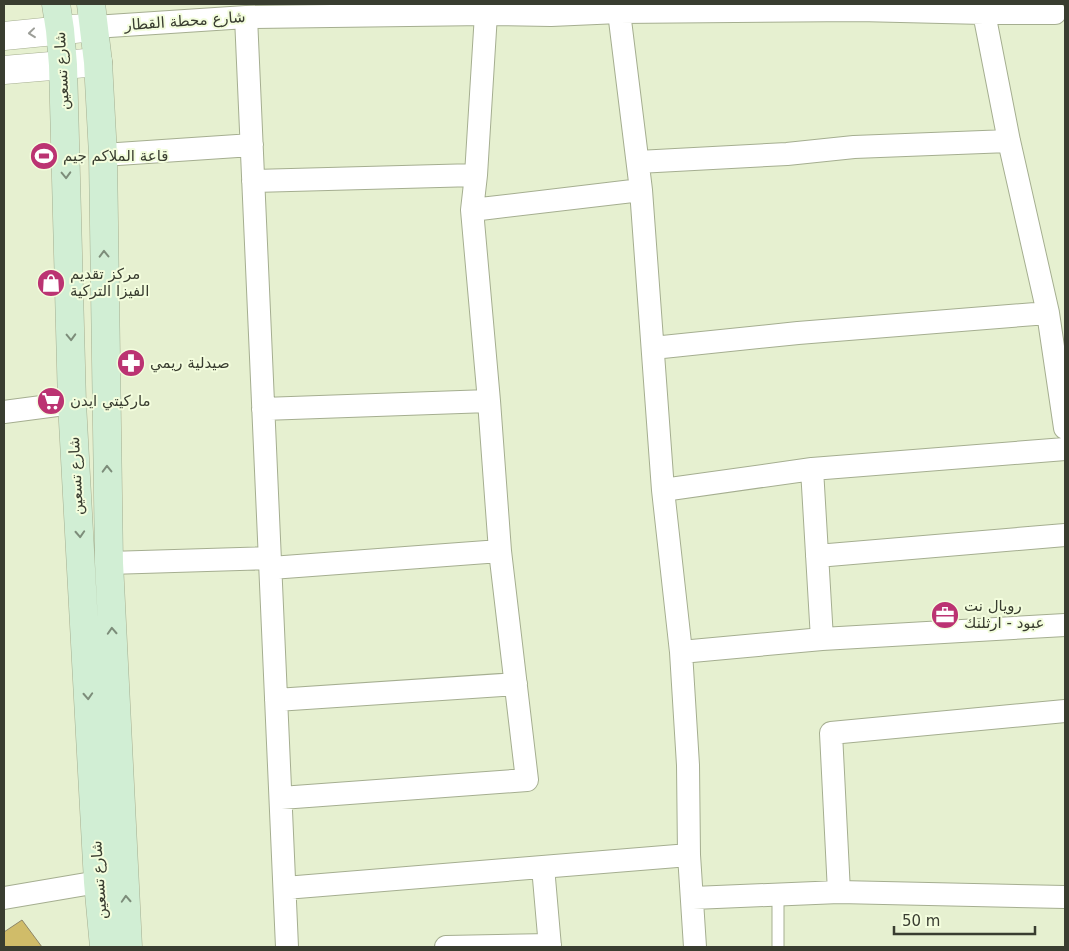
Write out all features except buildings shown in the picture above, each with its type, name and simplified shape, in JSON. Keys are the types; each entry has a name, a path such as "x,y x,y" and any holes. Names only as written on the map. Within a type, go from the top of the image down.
{"main road":[{"name":"شارع تسعين","path":"56,4 63,65 72,402 98,882 104,947"},
{"name":"شارع تسعين","path":"93,15 98,62 103,155 109,563 128,947"}],"street":[{"name":"شارع محطة القطار","path":"93,15 246,17 486,14 550,9 619,12 958,8 984,13 1062,14"},
{"path":"619,12 641,190 663,490 680,652 688,765 689,855 695,947"},
{"path":"984,13 1008,141 1048,313 1065,428"},
{"path":"281,798 527,780 500,551 472,210 486,14"},
{"path":"4,36 60,30 93,15"},
{"path":"246,17 287,947"},
{"path":"4,70 98,62"},
{"path":"638,162 787,154 854,147 1008,141"},
{"path":"103,155 252,145"},
{"path":"254,181 476,175"},
{"path":"472,210 641,190"},
{"path":"654,348 798,333 1048,313"},
{"path":"263,409 489,401"},
{"path":"4,412 72,402"},
{"path":"663,490 812,469 1065,449"},
{"path":"812,469 822,638"},
{"path":"817,556 1065,535"},
{"path":"109,563 270,563 500,551"},
{"path":"680,652 822,638 1065,625"},
{"path":"276,700 516,684"},
{"path":"839,892 831,734 1065,711"},
{"path":"285,888 689,855"},
{"path":"446,947 550,946 543,867"},
{"path":"4,898 98,882"},
{"path":"693,898 839,892 1065,897"}],"lane":[{"path":"778,895 778,947"}],"place":[{"name":"قاعة الملاكم جيم","path":"44,156"},
{"name":"مركز تقديم الفيزا التركية","path":"51,283"},
{"name":"صيدلية ريمي","path":"131,363"},
{"name":"ماركيتي ايدن","path":"51,401"},
{"name":"رويال نت عبود - ارثلنك","path":"945,615"}]}
